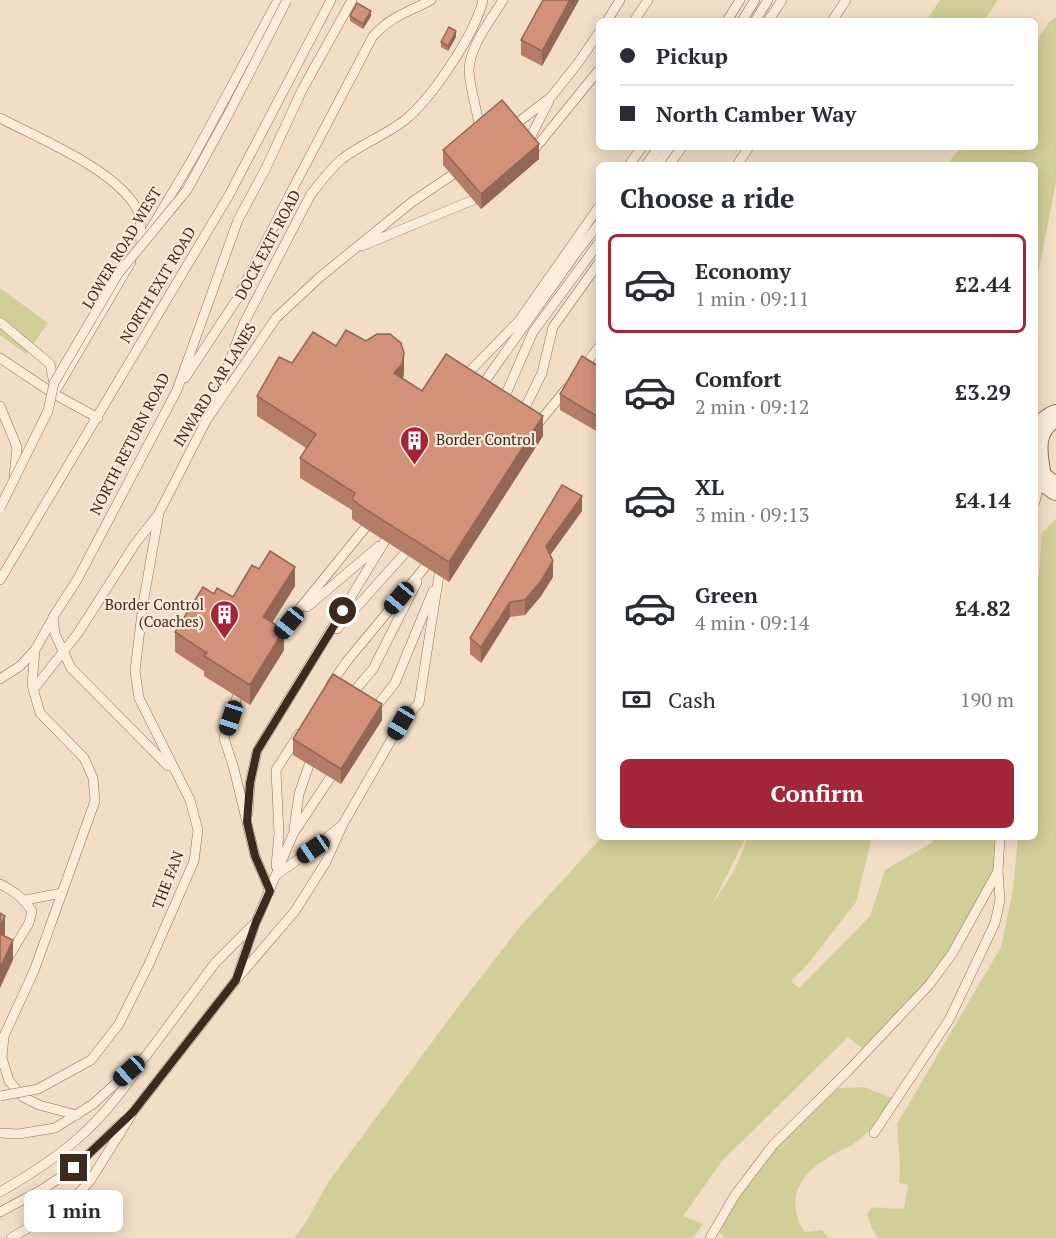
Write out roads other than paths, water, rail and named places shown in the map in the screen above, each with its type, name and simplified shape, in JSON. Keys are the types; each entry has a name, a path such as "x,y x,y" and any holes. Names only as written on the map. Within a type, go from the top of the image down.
{"street":[{"path":"1038,436 1049,419 1056,416"},
{"path":"1038,460 1048,483"}],"lane":[{"name":"LOWER ROAD WEST","path":"0,515 13,491 54,394 195,156 278,0"},
{"path":"0,508 48,411 54,383 118,274 187,190 287,0"},
{"name":"NORTH EXIT ROAD","path":"0,580 98,418 166,298 230,195 331,0"},
{"name":"NORTH RETURN ROAD","path":"35,650 77,580 177,390 238,220 266,168 302,90 352,0"},
{"path":"177,390 237,299 373,36 386,22 431,0"},
{"path":"481,134 469,72 470,59 503,0"},
{"path":"609,18 620,0"},
{"path":"636,18 648,0"},
{"path":"729,18 740,0"},
{"path":"744,18 755,0"},
{"path":"757,18 768,0"},
{"path":"770,18 782,0"},
{"path":"834,18 846,0"},
{"name":"DOCK EXIT ROAD","path":"206,421 244,323 311,194 342,159 404,120 426,99 442,78 474,24 483,1"},
{"path":"512,127 551,97 596,36"},
{"path":"551,97 530,148 596,73"},
{"path":"0,118 93,167 116,184 138,210 141,245"},
{"name":"INWARD CAR LANES","path":"174,772 139,698 135,671 143,604 159,513 206,421 276,318 320,277 412,202 452,175"},
{"path":"352,251 473,200"},
{"path":"459,382 518,322 596,211"},
{"path":"476,393 596,228"},
{"path":"499,408 533,332 596,247"},
{"path":"519,421 542,373 553,327 596,267"},
{"path":"0,322 50,364 54,383"},
{"path":"577,375 596,351"},
{"path":"0,358 54,394 98,418"},
{"path":"534,430 570,384"},
{"path":"0,406 17,447 13,491"},
{"path":"33,690 78,633 135,544 159,513"},
{"path":"272,643 365,528"},
{"path":"247,822 250,783 257,751 385,541 289,623"},
{"path":"321,647 405,553"},
{"path":"326,692 347,661 425,567 373,669 348,699"},
{"path":"11,1238 74,1198 90,1181 133,1112 236,980 295,911 326,862 343,824 401,723 418,703 439,575 395,683 371,713"},
{"path":"53,618 55,634 71,668 174,772"},
{"path":"0,679 20,666 35,650"},
{"path":"35,650 32,685 40,713 84,758 93,778 95,801 34,971 4,1036 2,1058 9,1081 23,1097 39,1105 77,1115"},
{"path":"248,680 237,697 224,738 255,856 270,891"},
{"path":"276,875 279,834 276,770 308,721"},
{"path":"293,834 299,794 309,765"},
{"name":"THE FAN","path":"0,1096 38,1089 92,1060 119,1024 149,964 194,861 198,830 190,800 174,772"},
{"path":"236,980 256,922 293,834 330,778"},
{"path":"276,875 343,824"},
{"path":"874,1133 949,1020 995,923 1000,900 1000,840"},
{"path":"710,1238 735,1195 773,1145 929,986 952,954 999,871"},
{"path":"0,884 25,900 32,910 29,923 8,958"},
{"path":"25,900 62,893"},
{"path":"0,1192 34,1173 82,1136 118,1097 215,963 256,922"},
{"path":"0,1133 18,1134 55,1128 93,1104 146,1056"},
{"path":"0,1212 43,1189 74,1168 133,1112"}],"place":[{"name":"Border Control","path":"415,466"},
{"name":"Border Control (Coaches)","path":"225,640"}]}
